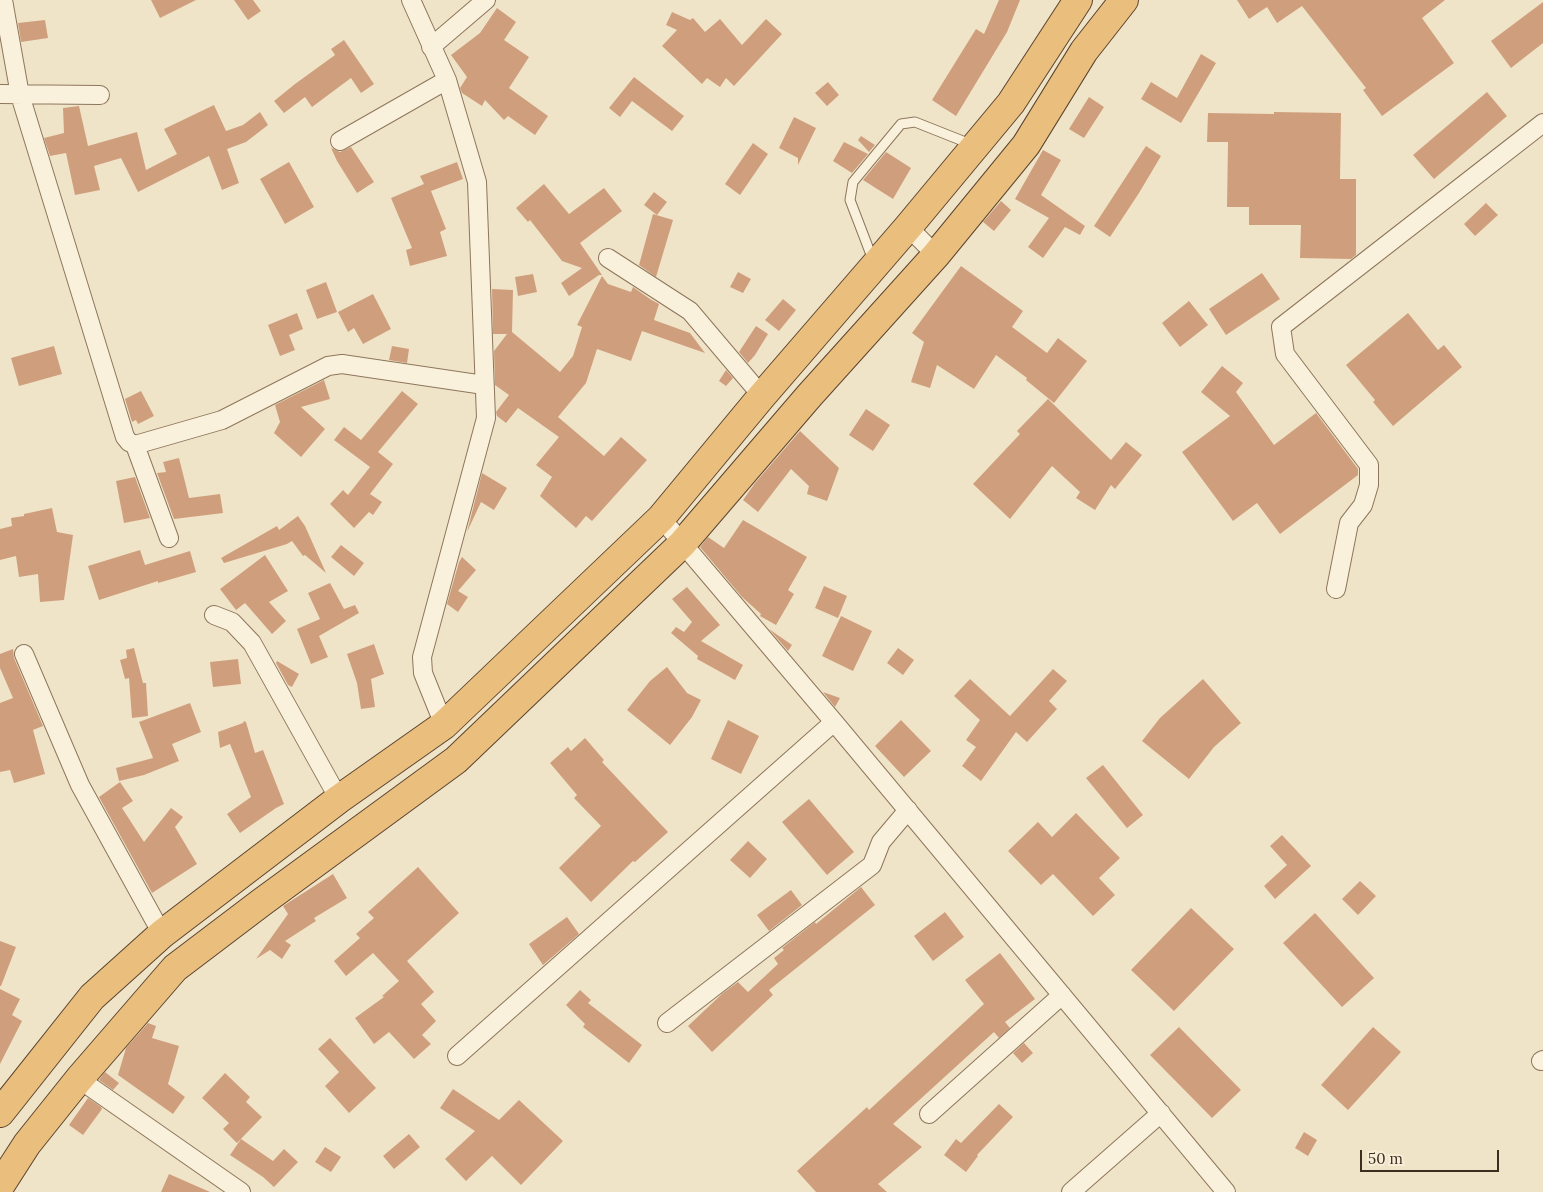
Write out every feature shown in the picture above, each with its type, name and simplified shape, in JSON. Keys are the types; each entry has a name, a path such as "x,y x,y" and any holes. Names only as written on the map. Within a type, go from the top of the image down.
{"highway":[{"path":"0,1113 92,997 162,934 339,799 444,726 661,518 1011,103 1078,0"},
{"path":"0,1186 27,1144 79,1079 175,968 269,896 456,760 682,544 809,396 936,255 1026,145 1084,52 1124,0"}],"street":[{"path":"3,0 20,95 128,442 135,445 222,420 328,366 342,364 484,386"},
{"path":"411,0 447,80 477,182 486,418 422,657 423,673 444,726"},
{"path":"431,47 486,0"},
{"path":"340,141 447,80"},
{"path":"0,94 100,95"},
{"path":"1336,589 1350,524 1363,505 1369,485 1369,465 1286,354 1281,328 1543,123"},
{"path":"908,227 936,255"},
{"path":"608,258 690,311 762,396"},
{"path":"135,445 169,538"},
{"path":"661,518 908,810 1226,1192"},
{"path":"214,615 232,622 252,643 339,799"},
{"path":"24,654 80,786 162,934"},
{"path":"457,1056 834,722"},
{"path":"668,1023 872,865 881,842 908,810"},
{"path":"929,1114 1062,995"},
{"path":"79,1079 241,1192"},
{"path":"1071,1192 1161,1113"}],"lane":[{"path":"875,265 850,200 853,182 901,124 915,122 975,146"}],"building":[{"path":"151,0 196,0 160,18"},
{"path":"234,0 253,0 261,11 248,20"},
{"path":"999,0 1020,0 1007,32 956,116 932,100 976,29 984,34"},
{"path":"1237,0 1445,0 1422,18 1454,63 1382,116 1363,90 1366,88 1302,6 1277,23 1267,7 1249,19"},
{"path":"1543,2 1543,43 1511,68 1491,41"},
{"path":"497,8 516,22 504,40 529,57 509,88 548,116 535,135 508,116 504,120 485,100 482,106 462,93 460,88 467,77 451,55 480,33"},
{"path":"672,12 690,20 693,18 705,32 720,19 742,45 766,19 782,34 734,86 726,78 720,87 707,78 702,84 662,46 677,30 666,25"},
{"path":"45,20 48,38 21,42 18,23"},
{"path":"344,40 374,84 361,93 351,78 312,107 305,97 284,113 274,101 335,55 331,49"},
{"path":"1201,54 1216,63 1181,123 1141,99 1151,82 1177,98"},
{"path":"634,77 684,116 672,131 632,101 620,117 609,108"},
{"path":"828,82 839,95 827,106 815,93"},
{"path":"1487,92 1507,116 1434,179 1413,155"},
{"path":"1089,97 1104,107 1084,138 1069,129"},
{"path":"214,105 226,131 243,125 260,112 268,125 246,142 227,149 239,183 222,190 209,156 138,192 121,158 94,166 100,190 75,195 66,153 50,156 44,138 64,133 63,108 79,106 88,146 137,132 146,170 177,154 164,129"},
{"path":"1274,112 1341,113 1340,179 1356,179 1356,255 1351,259 1300,258 1301,225 1249,225 1249,207 1227,207 1228,142 1207,142 1208,113 1274,114"},
{"path":"794,117 816,128 798,165 798,158 779,148"},
{"path":"861,136 875,145 869,152 858,140"},
{"path":"844,142 868,154 852,173 833,161"},
{"path":"753,143 768,154 740,195 725,184"},
{"path":"1146,146 1161,156 1110,237 1094,226"},
{"path":"351,147 374,182 357,193 331,148 340,152"},
{"path":"1043,150 1061,160 1041,195 1085,226 1080,235 1065,227 1043,258 1028,247 1049,218 1015,199"},
{"path":"886,152 911,168 893,199 863,180"},
{"path":"289,162 314,207 285,224 260,179"},
{"path":"457,162 463,179 431,191 446,229 440,232 447,256 410,266 406,250 412,248 391,198 424,184 420,176"},
{"path":"544,184 569,214 604,188 622,211 580,243 602,275 599,275 569,296 561,283 582,268 562,261 530,220 528,222 516,208"},
{"path":"654,192 667,202 657,215 644,205"},
{"path":"1001,201 1011,210 994,231 983,222"},
{"path":"1486,203 1498,215 1475,236 1464,224"},
{"path":"653,214 673,220 656,277 639,265"},
{"path":"961,266 1023,311 1012,327 1047,353 1058,338 1087,361 1054,403 1026,380 1027,378 996,355 974,389 937,365 930,388 911,382 924,342 912,333"},
{"path":"738,272 751,279 743,293 730,287"},
{"path":"1262,273 1280,299 1226,335 1209,309"},
{"path":"533,274 537,292 518,296 515,277"},
{"path":"602,276 608,284 631,292 633,287 659,304 654,320 690,333 705,353 642,331 631,361 597,349 586,383 558,417 604,456 621,437 647,460 592,521 586,516 576,528 540,496 552,477 536,465 559,437 518,408 506,423 497,416 496,412 509,395 495,385 494,351 507,334 493,334 492,289 513,290 512,332 560,372 573,356 582,327 577,325"},
{"path":"326,282 337,312 317,319 306,290"},
{"path":"373,294 391,329 363,344 354,328 348,332 338,312"},
{"path":"783,299 796,310 779,331 765,320"},
{"path":"1189,301 1208,325 1180,347 1162,323"},
{"path":"297,313 303,329 289,335 295,350 280,356 268,325"},
{"path":"1408,313 1438,350 1444,345 1462,367 1393,426 1373,402 1375,400 1346,365"},
{"path":"756,326 768,334 748,363 739,352"},
{"path":"54,346 62,374 19,386 11,358"},
{"path":"392,346 409,349 407,363 389,360"},
{"path":"1222,366 1243,383 1236,392 1274,445 1316,413 1358,469 1358,475 1280,534 1257,503 1233,521 1182,452 1230,416 1201,392"},
{"path":"726,370 733,378 726,386 719,381"},
{"path":"324,380 330,399 301,407 325,429 301,457 274,433 280,422 275,405"},
{"path":"141,391 154,416 138,424 136,420 132,422 125,399"},
{"path":"402,391 418,404 378,452 393,464 370,494 382,502 373,515 369,512 354,528 330,504 343,490 348,495 370,467 334,440 344,427 361,440"},
{"path":"1048,399 1111,460 1126,442 1142,455 1115,489 1111,485 1095,510 1076,498 1080,492 1052,466 1010,519 973,484 1020,434 1017,431"},
{"path":"866,409 890,425 873,451 849,435"},
{"path":"800,431 839,468 827,501 807,494 809,486 791,469 758,512 743,500 755,483"},
{"path":"179,458 189,498 220,494 223,513 174,519 157,473 166,472 163,462"},
{"path":"482,473 507,488 494,510 481,502 467,532"},
{"path":"135,477 150,518 124,523 116,481"},
{"path":"52,508 57,532 73,535 64,600 40,602 38,574 19,577 16,556 0,560 0,529 12,526 11,518"},
{"path":"298,516 305,526 326,573 305,555 303,556 292,541 224,563 221,558 277,526 279,530"},
{"path":"743,520 807,557 788,590 794,594 776,625 760,616 761,614 742,597 700,547 708,537 724,548"},
{"path":"341,545 364,563 354,576 331,557"},
{"path":"140,550 145,565 190,551 196,572 158,583 158,581 99,600 88,566"},
{"path":"265,555 288,591 269,602 286,621 272,634 245,603 236,610 220,589"},
{"path":"462,557 476,570 458,591 468,597 458,612 447,604"},
{"path":"330,583 344,609 355,605 359,613 319,636 328,657 311,664 297,629 320,619 308,593"},
{"path":"824,586 847,596 838,618 815,608"},
{"path":"687,587 720,625 701,641 743,665 735,680 697,659 698,656 671,633 676,627 684,632 692,622 672,599"},
{"path":"841,616 872,631 853,671 822,656"},
{"path":"769,629 792,645 788,651"},
{"path":"374,644 384,674 371,679 375,707 361,709 357,683 347,654"},
{"path":"134,648 143,683 146,683 148,716 132,718 129,678 125,679 120,660 127,658 126,650"},
{"path":"898,648 914,660 903,675 887,663"},
{"path":"13,649 14,658 43,726 33,730 45,774 14,783 10,770 0,772 0,703 13,698 0,668 0,654"},
{"path":"238,659 241,684 213,687 210,662"},
{"path":"277,661 299,674 292,687 288,685 276,663"},
{"path":"667,667 687,693 701,700 692,717 670,745 627,710 650,681"},
{"path":"1053,669 1067,681 1049,701 1057,709 1027,742 1016,732 981,781 962,766 976,747 966,740 980,720 954,696 970,679 1010,716"},
{"path":"1203,679 1241,723 1214,747 1189,779 1142,741 1160,718"},
{"path":"823,692 840,698 835,707"},
{"path":"190,703 201,732 172,744 179,761 144,775 119,781 116,768 153,758 139,722"},
{"path":"728,720 759,736 741,774 711,759"},
{"path":"901,720 931,751 904,777 875,746"},
{"path":"244,721 246,722 255,753 263,750 284,804 240,833 227,814 251,797 230,744 220,748 218,732"},
{"path":"585,738 604,760 602,762 668,832 635,862 633,861 591,902 559,868 601,826 574,798 577,795 550,763 568,747 571,751"},
{"path":"1103,765 1143,815 1127,828 1086,778"},
{"path":"120,782 133,801 122,808 144,842 171,808 183,817 175,827 197,864 152,893 99,797"},
{"path":"809,799 854,852 827,875 782,822"},
{"path":"1076,813 1120,858 1099,878 1115,895 1093,916 1053,874 1041,885 1008,851 1038,822 1052,837"},
{"path":"1282,835 1311,866 1275,899 1264,886 1287,865 1270,846"},
{"path":"748,841 767,859 750,878 730,860"},
{"path":"418,867 459,913 407,961 434,992 421,1004 436,1021 422,1035 431,1044 414,1059 389,1032 374,1044 355,1018 384,997 382,996 399,981 373,953 346,976 334,961 360,938 356,934 374,918 368,912"},
{"path":"333,874 347,898 314,918 316,921 285,941 291,945 282,959 270,950 256,959 288,914 283,906"},
{"path":"1360,881 1376,896 1358,915 1342,899"},
{"path":"861,887 875,905 769,990 773,995 712,1052 688,1026 723,993 738,982 748,992 778,964 774,958 784,950 782,948 815,922 816,924"},
{"path":"791,890 802,905 769,931 757,915"},
{"path":"1191,908 1234,949 1174,1011 1131,970"},
{"path":"945,912 964,937 933,961 914,936"},
{"path":"1315,913 1374,978 1342,1007 1283,943"},
{"path":"567,917 579,934 543,965 529,944"},
{"path":"0,941 16,947 1,986 0,986"},
{"path":"1000,953 1035,999 1005,1022 1010,1028 999,1038 994,1032 893,1124 922,1147 878,1184 887,1192 816,1192 797,1171 867,1107 869,1110 984,1004 965,980"},
{"path":"0,989 20,999 12,1015 22,1021 0,1064"},
{"path":"580,990 591,1000 588,1003 642,1045 629,1063 583,1027 585,1024 566,1005"},
{"path":"148,1023 156,1026 152,1038 179,1046 168,1084 185,1097 173,1114 118,1075 126,1048"},
{"path":"1179,1027 1241,1090 1212,1118 1150,1055"},
{"path":"1373,1027 1401,1052 1348,1110 1321,1085"},
{"path":"330,1038 376,1088 349,1113 325,1086 339,1072 318,1049"},
{"path":"1024,1043 1033,1053 1022,1063 1013,1053"},
{"path":"105,1072 119,1083 113,1090 99,1080"},
{"path":"225,1073 250,1097 246,1102 262,1117 237,1143 223,1129 229,1123 202,1098"},
{"path":"453,1089 499,1120 519,1100 563,1141 521,1185 492,1156 466,1181 445,1159 475,1131 440,1108"},
{"path":"88,1098 102,1109 83,1135 69,1125"},
{"path":"999,1104 1013,1117 977,1155 966,1172 944,1155 956,1139 961,1143"},
{"path":"1304,1132 1317,1140 1308,1156 1295,1148"},
{"path":"409,1134 420,1147 394,1169 383,1156"},
{"path":"241,1139 273,1161 284,1149 298,1162 274,1187 263,1177 230,1155"},
{"path":"325,1147 341,1157 331,1172 315,1162"},
{"path":"169,1174 210,1192 161,1192"}]}
